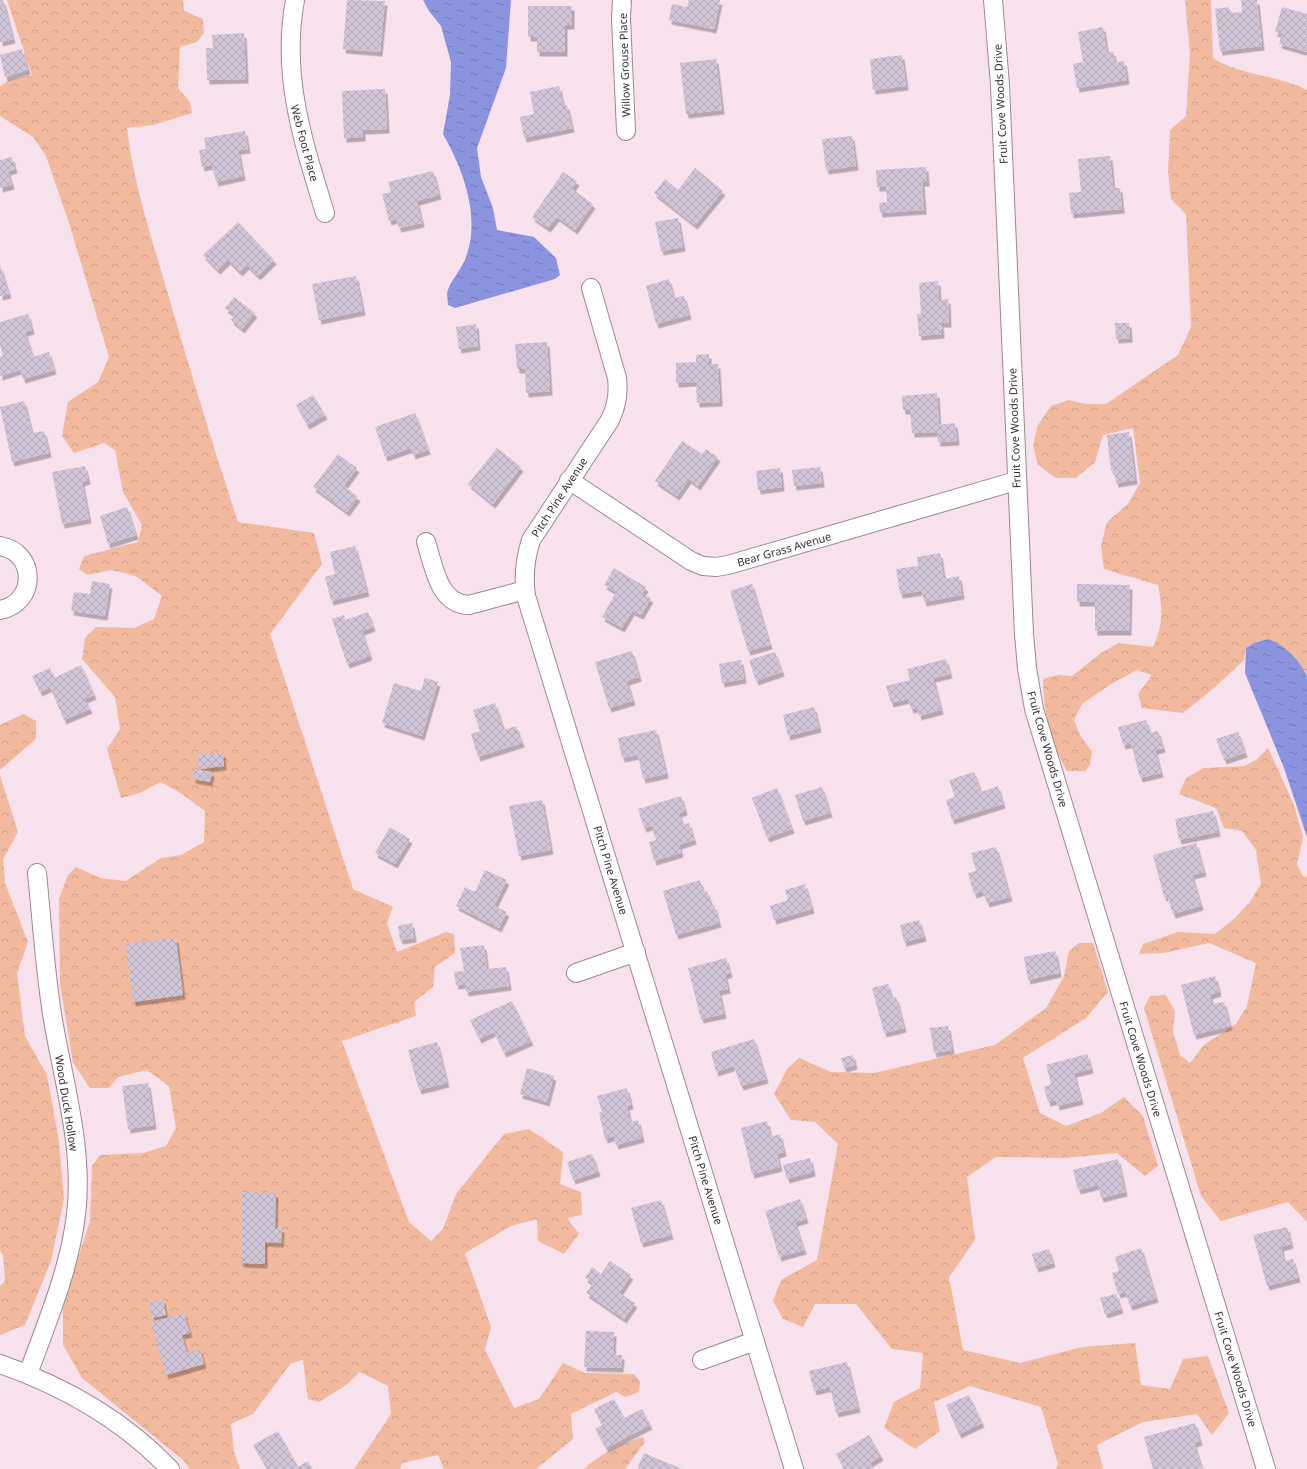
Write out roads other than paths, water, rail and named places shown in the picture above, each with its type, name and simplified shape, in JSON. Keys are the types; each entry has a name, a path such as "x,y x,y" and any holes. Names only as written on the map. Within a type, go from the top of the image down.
{"street":[{"name":"Web Foot Place","path":"295,0 290,43 294,97 300,128 325,213"},
{"name":"Willow Grouse Place","path":"622,0 621,18 626,131"},
{"name":"Fruit Cove Woods Drive","path":"993,0 1000,85 1016,481 1024,634 1027,668 1034,709 1266,1469"},
{"name":"Pitch Pine Avenue","path":"591,288 617,378 618,392 616,407 610,420 569,480 531,540 525,558 523,577 525,590 794,1469"},
{"name":"Bear Grass Avenue","path":"569,480 691,562 716,568 762,556 1016,481"},
{"path":"426,542 442,589 453,602 460,605 469,605 525,590"},
{"path":"0,546 14,551 21,558 28,576 26,590 21,598 14,604 0,610"},
{"name":"Wood Duck Hollow","path":"28,1374 62,1283 72,1242 77,1186 75,1143 47,980 37,873"},
{"path":"576,974 636,952"},
{"path":"702,1360 755,1341"},
{"path":"0,1364 28,1374 62,1390 99,1411 133,1436 170,1469"}],"water":[{"path":"423,0 511,0 506,68 477,148 481,177 493,208 497,230 534,237 556,258 560,275 555,279 455,308 448,305 447,293 466,257 472,226 471,210 463,178 443,134 450,95 451,62 441,26 429,11"},
{"path":"1268,639 1286,649 1296,659 1307,677 1307,837 1284,768 1245,673 1246,648 1254,643"}]}
